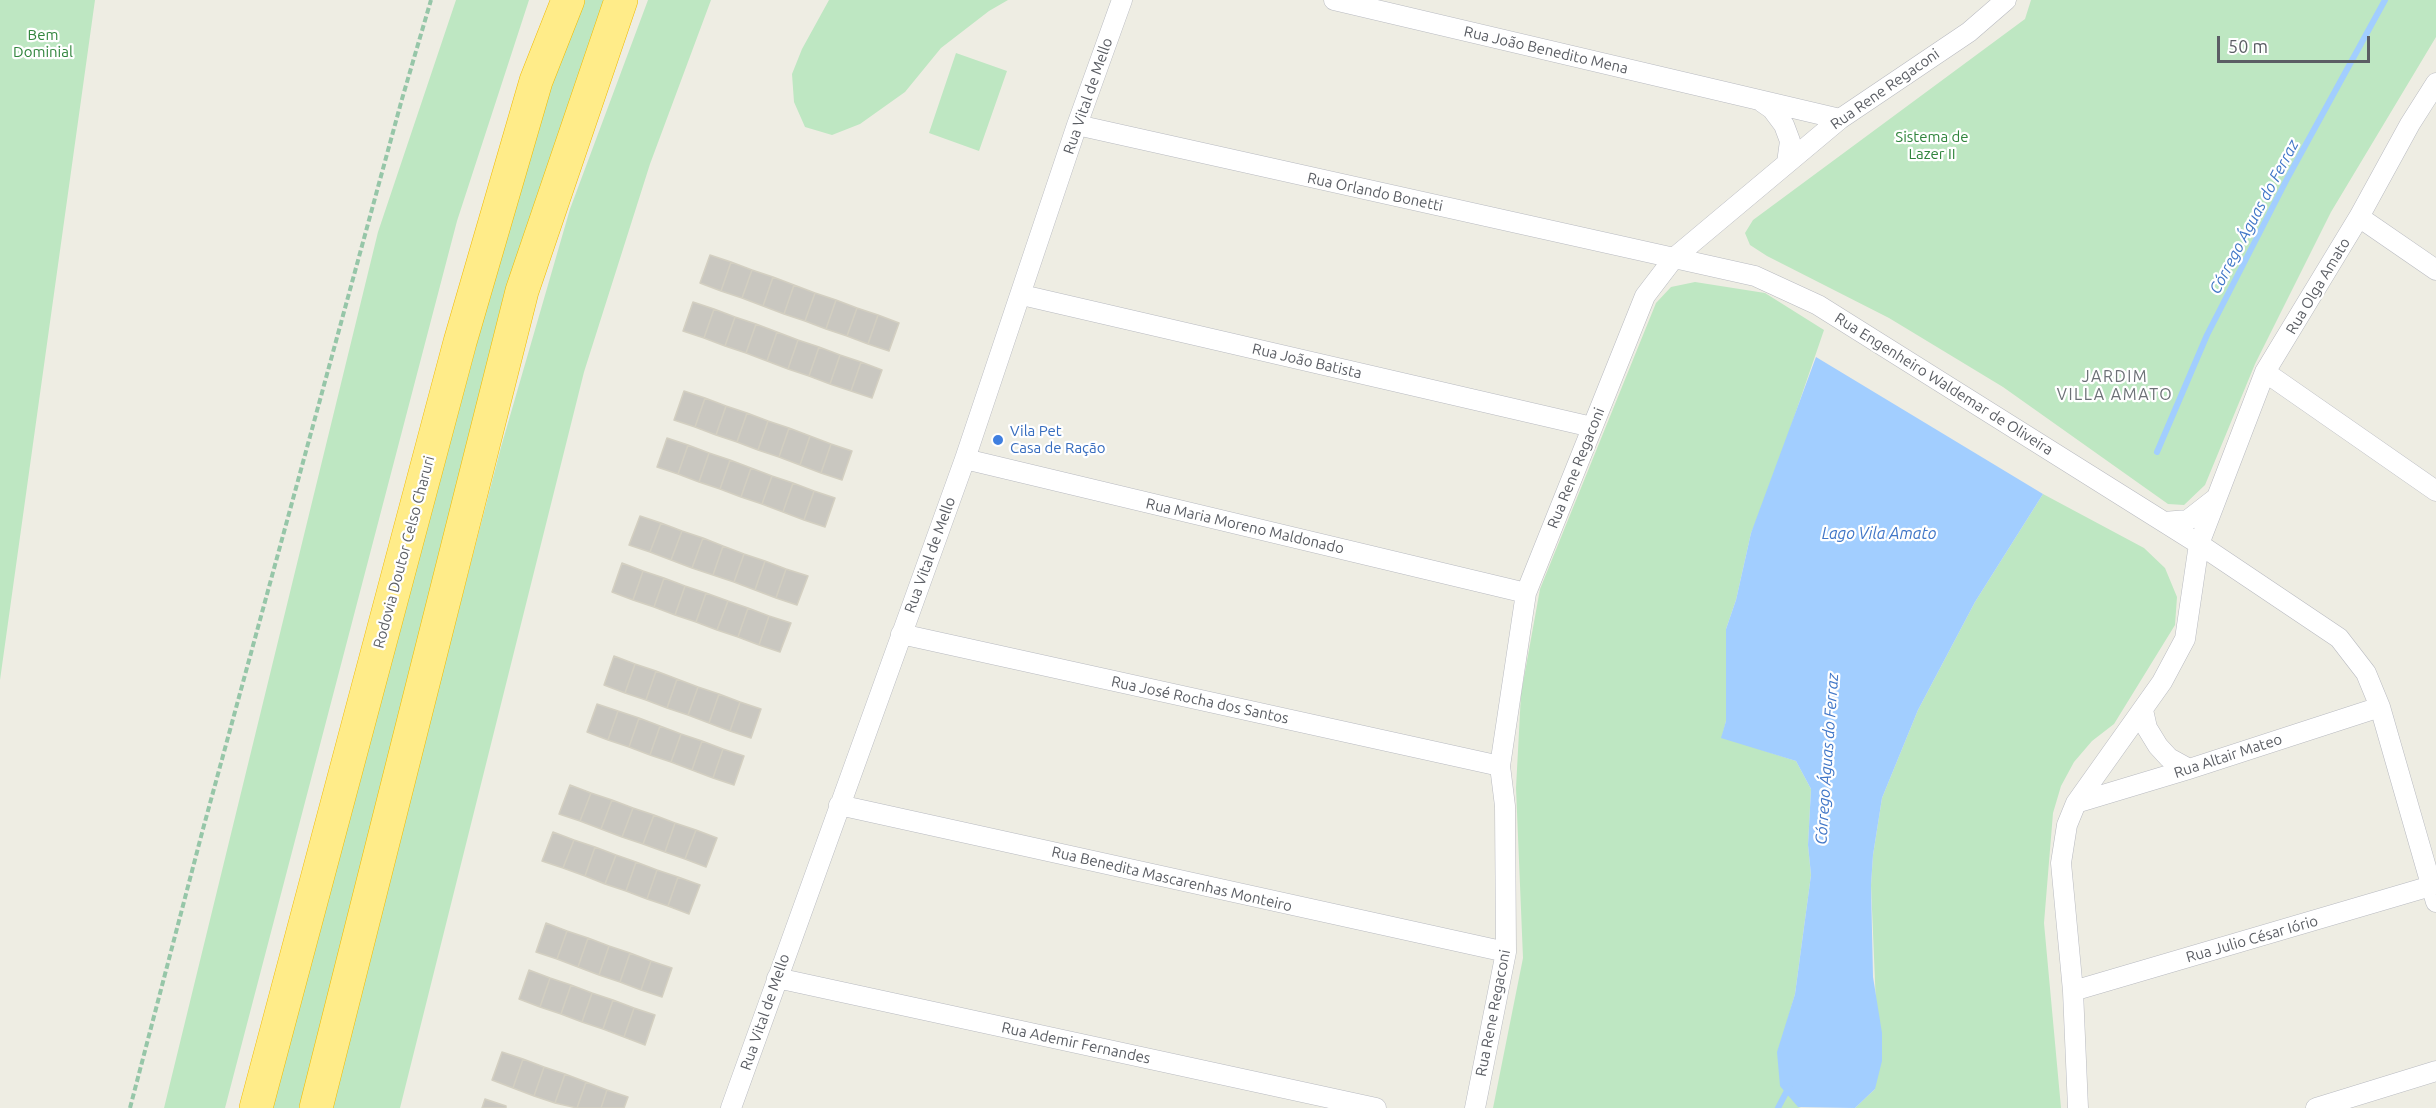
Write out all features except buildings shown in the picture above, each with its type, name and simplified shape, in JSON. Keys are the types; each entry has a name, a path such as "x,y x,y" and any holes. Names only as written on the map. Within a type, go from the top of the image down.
{"highway":[{"name":"Rodovia Doutor Celso Charuri","path":"256,1108 460,342 536,81 568,0"},
{"path":"316,1108 522,291 621,0"}],"street":[{"name":"Rua Vital de Mello","path":"731,1108 965,459 1022,295 1077,125 1122,0"},
{"name":"Rua João Benedito Mena","path":"1334,0 1840,119"},
{"name":"Rua Rene Regaconi","path":"1475,1108 1506,952 1505,806 1500,766 1526,593 1645,296 1674,258 1840,119 1969,32 2006,0"},
{"name":"Rua Olga Amato","path":"2078,1108 2073,991 2061,863 2067,825 2076,803 2162,682 2185,639 2199,544 2265,372 2360,217 2410,123 2436,83"},
{"name":"Rua João Benedito Mena","path":"1757,99 1772,109 1784,125 1790,141 1787,163"},
{"name":"Rua Orlando Bonetti","path":"1077,125 1674,258"},
{"path":"2360,217 2436,270"},
{"name":"Rua Engenheiro Waldemar de Oliveira","path":"1674,258 1755,276 1818,305 2199,544 2340,638 2366,673 2380,707 2434,894"},
{"name":"Rua João Batista","path":"1022,295 1592,427"},
{"path":"2265,372 2436,491"},
{"name":"Rua Maria Moreno Maldonado","path":"965,459 1526,593"},
{"path":"2164,522 2188,520 2217,497"},
{"name":"Rua José Rocha dos Santos","path":"901,634 1500,766"},
{"name":"Rua Altair Mateo","path":"2076,803 2380,707"},
{"path":"2143,710 2147,728 2158,746 2169,758 2189,769"},
{"name":"Rua Benedita Mascarenhas Monteiro","path":"839,805 1506,952"},
{"name":"Rua Julio César Iório","path":"2073,991 2434,894"},
{"name":"Rua Ademir Fernandes","path":"777,978 1376,1108"},
{"path":"2316,1108 2436,1071"}],"path":[{"path":"130,1108 202,829 395,122 431,0"}],"green space":[{"name":"Bem Dominial","path":"0,0 95,0 0,680"},
{"path":"456,0 529,0 457,221 225,1108 164,1108 378,232"},
{"path":"579,0 608,0 299,1108 271,1108 525,164"},
{"path":"648,0 711,0 650,164 584,372 400,1108 329,1108 501,447 570,209"},
{"path":"829,0 1008,0 989,11 941,48 905,92 860,124 832,135 805,127 794,102 792,74 802,49"},
{"name":"Sistema de Lazer II","path":"2031,0 2436,0 2436,37 2331,212 2255,364 2205,485 2184,505 2168,504 2003,387 1889,318 1767,256 1750,245 1745,233 1753,220 2025,19"},
{"path":"956,53 1007,71 979,151 929,133"},
{"path":"1695,282 1765,293 1824,330 1764,505 1751,533 1736,600 1726,629 1726,721 1722,737 1796,761 1811,789 1808,845 1811,875 1795,994 1787,1022 1798,1107 1801,1108 1493,1108 1523,958 1516,788 1521,694 1540,589 1656,303 1671,287"},
{"path":"2043,494 2144,548 2165,568 2177,597 2175,625 2114,724 2092,741 2074,762 2061,786 2053,813 2044,923 2061,1108 1855,1108 1875,1089 1876,1005 1871,885 1882,798 1918,710 1975,602"}],"water":[{"name":"Lago Vila Amato","path":"1816,357 2043,494 1975,602 1918,710 1882,798 1871,885 1873,977 1882,1033 1882,1061 1875,1089 1855,1108 1798,1107 1780,1086 1777,1052 1795,994 1811,875 1808,845 1811,789 1796,761 1721,738 1726,721 1726,629 1736,600 1751,533"}],"waterway":[{"name":"Córrego Águas do Ferraz","path":"2157,452 2207,335 2288,177 2385,0"},
{"name":"Córrego Águas do Ferraz","path":"1778,1108 1789,1087"}],"place":[{"name":"Vila Pet Casa de Ração","path":"998,440"}],"district":[{"name":"JARDIM VILLA AMATO","path":"2115,386"}]}
